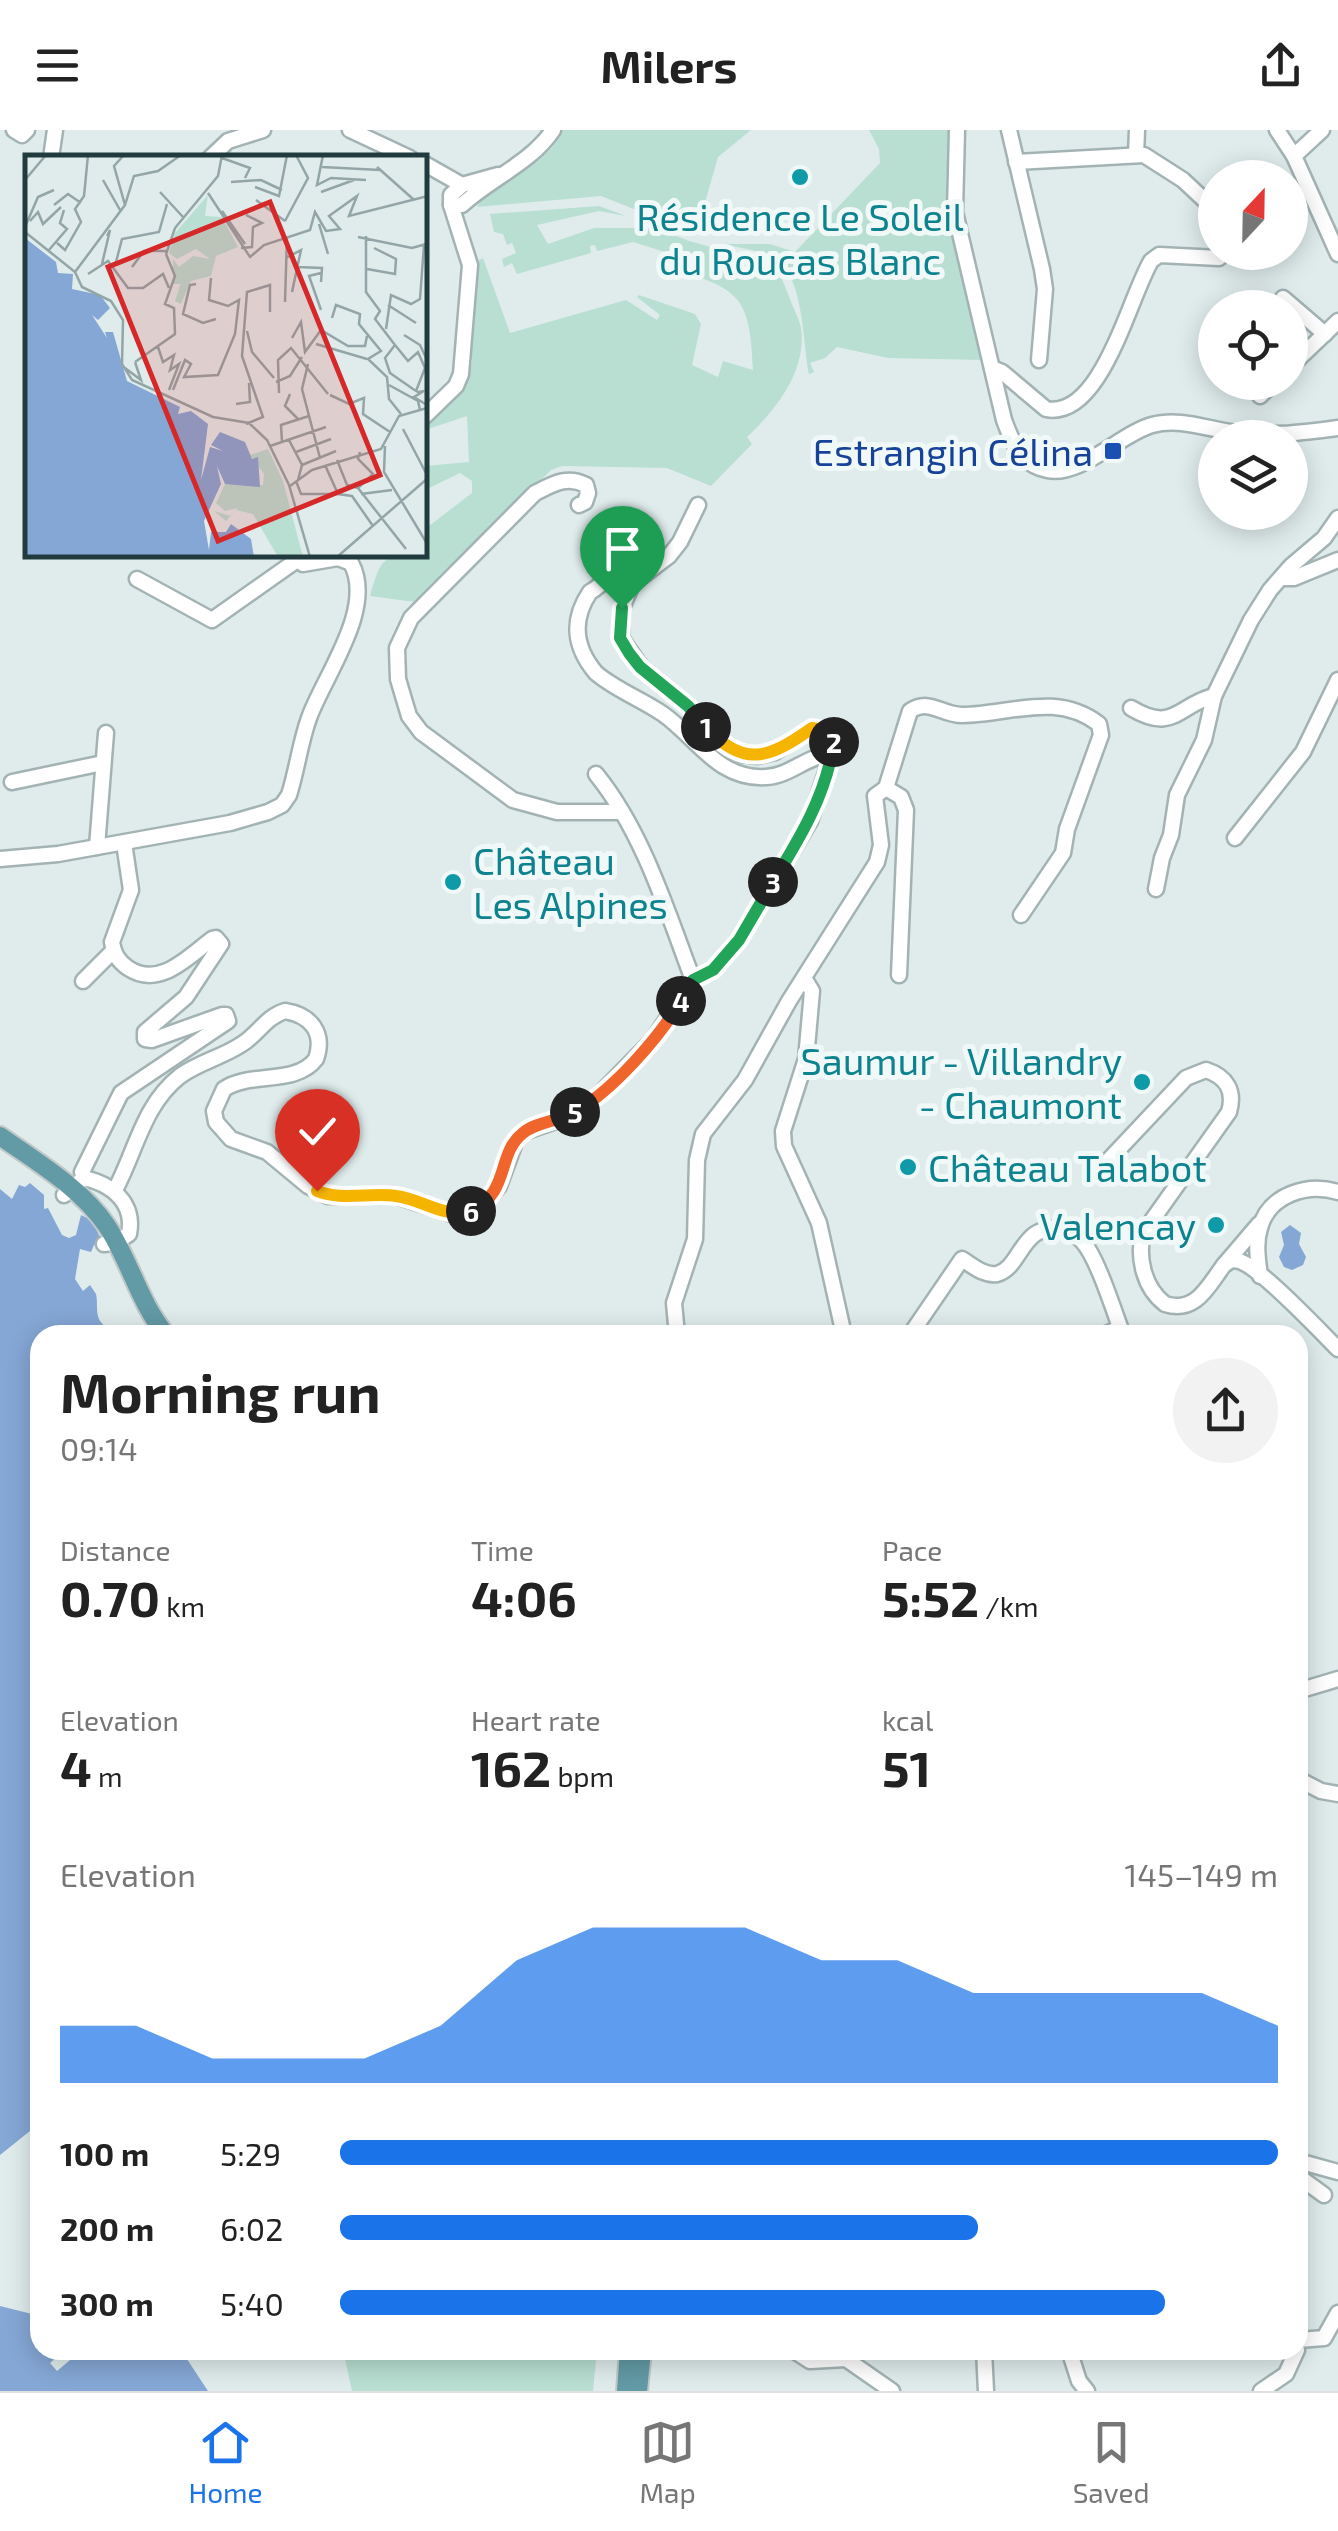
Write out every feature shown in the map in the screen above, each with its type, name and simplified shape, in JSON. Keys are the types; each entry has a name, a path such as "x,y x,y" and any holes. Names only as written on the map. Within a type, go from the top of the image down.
{"main road":[{"path":"0,1136 88,1202 147,1325"},
{"path":"0,1148 73,1187 82,1213 109,1245 159,1325"},
{"path":"626,2391 628,2360"},
{"path":"638,2391 641,2360"}],"street":[{"path":"14,130 22,135 27,130"},
{"path":"51,155 55,130"},
{"path":"213,155 228,140 263,130"},
{"path":"350,130 404,155"},
{"path":"451,204 462,205 534,154 553,130"},
{"path":"957,130 954,212 1011,440 1022,457 1042,470 1070,468 1136,431 1160,423 1265,435 1338,428"},
{"path":"1009,130 1045,289 1039,360"},
{"path":"1136,155 1138,130"},
{"path":"1277,130 1294,156 1338,254"},
{"path":"1294,156 1322,130"},
{"path":"1016,162 1136,155 1160,164 1198,196"},
{"path":"428,166 462,185"},
{"path":"428,413 456,386 461,374 470,265 451,195 462,185 498,176"},
{"path":"992,368 1046,409 1055,411 1078,401 1097,381 1151,261 1159,255 1198,257"},
{"path":"1308,319 1325,334"},
{"path":"1308,351 1338,321"},
{"path":"579,505 588,493 586,485 578,481 558,482 535,493 411,618 397,648 398,679 408,716 421,732 513,800 557,812 620,812"},
{"path":"115,1190 149,1111 162,1093 199,1064 240,1046 265,1022 285,1012 306,1018 314,1027 319,1049 316,1059 299,1072 242,1080 224,1090 214,1111 222,1131 231,1139 267,1152 308,1186 328,1196 393,1195 452,1214 470,1212 491,1198 516,1140 524,1132 564,1118 595,1099 653,1040 693,980 713,970 739,940 797,845 825,782 834,742 830,731 812,728 775,752 757,756 724,746 688,706 640,667 620,638 622,608 632,584 669,556 698,505"},
{"path":"1156,889 1177,796 1204,740 1214,696 1252,620 1281,578 1324,538 1338,518"},
{"path":"627,539 614,570 590,592 578,617 578,640 596,673 662,713 703,753 731,772 763,778 779,776 814,757 832,755"},
{"path":"137,578 212,620 296,558"},
{"path":"0,859 124,843 230,823 282,805 289,795 308,720 356,611 356,572 351,562 338,558 304,564 298,558"},
{"path":"1281,578 1294,578 1338,560"},
{"path":"1235,838 1303,752 1338,680"},
{"path":"1131,708 1165,718 1214,696"},
{"path":"676,1325 674,1304 696,1239 698,1147 710,1122 745,1080 789,1001 877,862 881,845 874,803 879,791 886,788 910,711 919,705 928,704 958,716 1045,704 1087,715 1098,724 1101,734 1067,828 1063,853 1021,915"},
{"path":"97,847 106,732"},
{"path":"12,782 103,763"},
{"path":"596,774 613,795 661,896 693,980"},
{"path":"886,788 901,797 906,810 899,975"},
{"path":"115,1190 73,1187 121,1093 228,1021 222,1015 152,1040 144,1036 186,997 220,948 220,940 212,940 156,975 136,973 120,962 113,952 113,934 130,890 124,843"},
{"path":"84,981 113,952"},
{"path":"804,978 812,991 806,1059 783,1130 784,1146 819,1223 842,1325"},
{"path":"789,1001 796,997 808,1010"},
{"path":"1104,1165 1186,1078 1206,1070 1229,1086 1229,1112 1143,1233 1139,1250 1150,1288 1171,1306 1185,1306 1197,1300 1284,1197 1296,1190 1318,1188 1338,1192"},
{"path":"109,1245 129,1234 131,1224 115,1190"},
{"path":"1260,1276 1257,1252 1263,1220"},
{"path":"917,1325 962,1259 980,1272 996,1274 1006,1269 1035,1233 1055,1228 1072,1232 1085,1243 1119,1325"},
{"path":"1224,1265 1240,1261 1338,1348"},
{"path":"1308,1688 1338,1679"},
{"path":"1308,1784 1338,1794"},
{"path":"1308,2164 1338,2172"},
{"path":"1308,2183 1324,2195"},
{"path":"1308,2339 1324,2338 1338,2314"},
{"path":"849,2360 892,2391"},
{"path":"984,2360 986,2391"},
{"path":"1072,2360 1087,2391"},
{"path":"1260,2391 1286,2374 1292,2360"}],"green space":[{"path":"563,130 751,130 718,157 700,220 736,233 692,232 601,196 477,207 495,186 544,155"},
{"path":"869,130 951,130 948,206 984,360 888,358 837,347 825,358 810,363 814,372 809,374 801,312 785,268 764,253 722,244 770,244 795,252 880,163 879,149"},
{"path":"599,206 626,216 599,211 537,225 548,244 594,228 656,228 772,264 801,328 799,359 787,388 769,415 747,437 752,444 711,486 667,468 562,466 551,470 415,602 370,596 386,560 428,558 428,527 472,493 472,481 460,473 428,489 428,466 469,462 467,416 428,429 428,420 466,380 472,363 470,322 476,262 483,258 510,333 626,300 657,320 660,315 639,295 695,314 701,324 692,365 718,377 723,361 753,370 749,330 740,303 718,285 679,272 681,257 633,242 597,251 595,245 590,246 591,253 517,274 512,263 504,267 502,259 516,253 503,234 494,232 490,214"},
{"path":"345,2360 596,2360 593,2391 352,2391"}],"water":[{"path":"30,1183 44,1195 44,1209 48,1208 62,1235 76,1235 81,1215 93,1221 102,1243 94,1245 91,1252 80,1249 75,1279 83,1291 90,1285 96,1294 99,1319 104,1325 30,1325 30,2131 0,2155 0,1189 12,1199 19,1185 25,1187"},
{"path":"1290,1225 1301,1233 1299,1244 1306,1257 1303,1265 1292,1270 1284,1267 1279,1257 1284,1245 1281,1232"},
{"path":"0,2306 30,2314 30,2360 53,2360 50,2363 57,2371 70,2360 188,2360 208,2391 0,2391"}],"place":[{"name":"Résidence Le Soleil du Roucas Blanc","path":"800,177"},
{"name":"Estrangin Célina","path":"1113,451"},
{"name":"Château Les Alpines","path":"453,882"},
{"name":"Saumur - Villandry - Chaumont","path":"1142,1082"},
{"name":"Château Talabot","path":"908,1167"},
{"name":"Valencay","path":"1216,1225"}],"route":[{"path":"317,1191 328,1196 393,1195 452,1214 482,1206 499,1186 516,1140 534,1126 564,1118 595,1099 653,1040 693,980 713,970 739,940 810,821 832,755 834,742 830,731 812,728 775,752 757,756 724,746 688,706 640,667 629,653 620,638 622,608"}]}
